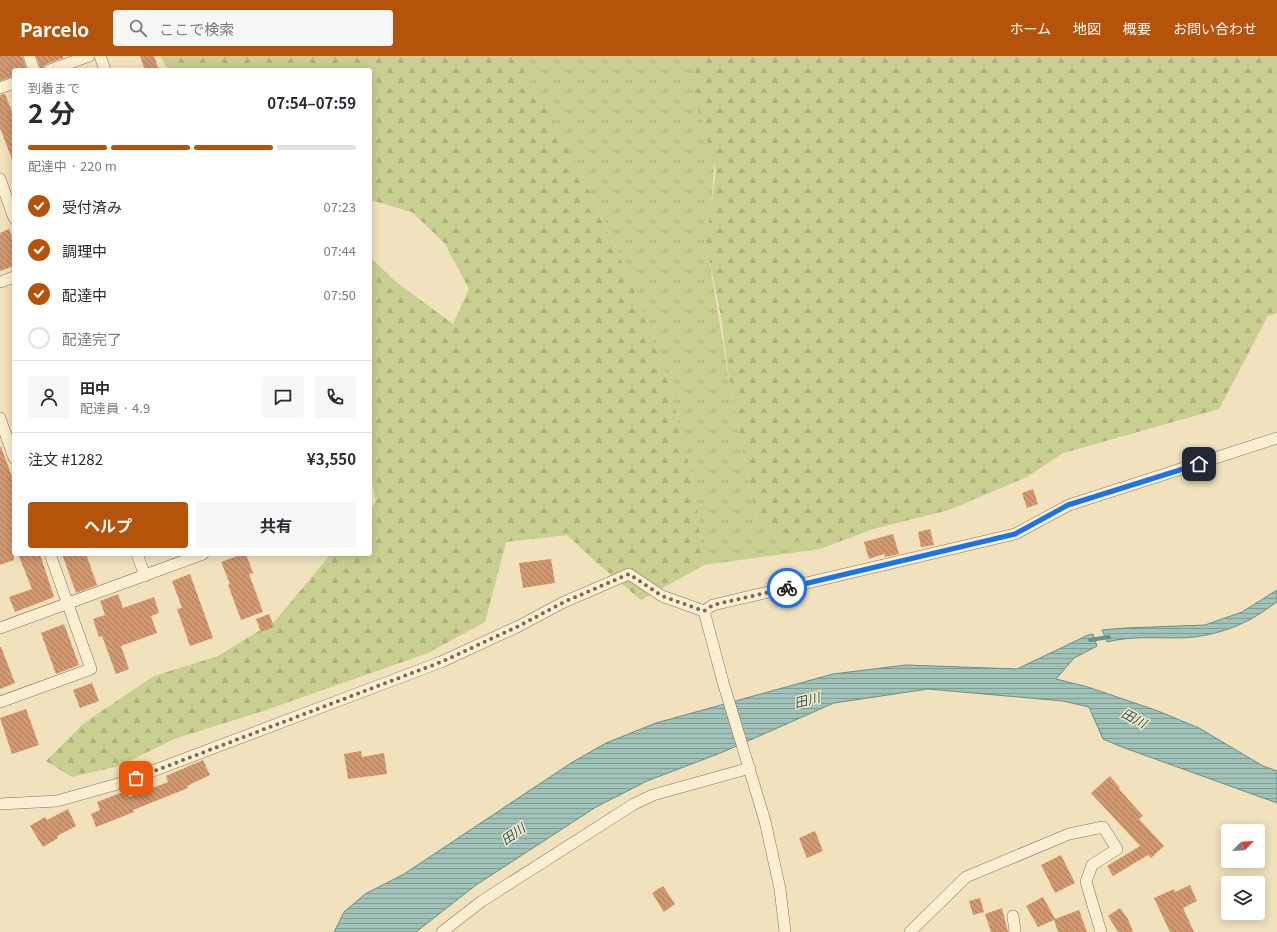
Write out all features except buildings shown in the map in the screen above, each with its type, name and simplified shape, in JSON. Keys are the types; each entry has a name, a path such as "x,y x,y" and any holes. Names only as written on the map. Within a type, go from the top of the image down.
{"street":[{"path":"29,56 33,68"},
{"path":"56,68 89,56"},
{"path":"100,56 104,68"},
{"path":"0,88 12,84"},
{"path":"0,179 12,212"},
{"path":"0,282 12,278"},
{"path":"0,418 12,449"},
{"path":"704,611 713,605 1015,534 1068,505 1277,438"},
{"path":"0,454 12,452"},
{"path":"0,702 91,669 51,556"},
{"path":"138,556 145,576"},
{"path":"0,628 198,556"},
{"path":"0,804 57,801 121,783 441,662 519,626 564,602 629,574 662,596 704,611"},
{"path":"704,611 723,682 765,821 780,889 785,932"},
{"path":"442,932 482,901 634,804 653,795 749,766"},
{"path":"910,932 966,877 1069,834 1103,827 1117,849 1092,865 1086,882 1101,932"},
{"path":"1013,916 1015,932"}],"green space":[{"path":"160,56 511,56 522,66 565,141 635,289 669,385 693,479 704,565 641,600 597,563 567,535 506,542 485,622 428,653 263,711 174,739 119,766 72,777 46,761 84,723 154,676 218,656 275,621 329,556 372,556 372,507 376,502 372,481 372,259 396,282 453,324 469,289 445,244 412,212 372,201 372,68 167,68"},
{"path":"511,56 698,56 714,166 708,253 730,386 758,526 820,549 704,565 693,479 669,385 635,289 600,214 522,66"},
{"path":"691,56 1277,56 1277,313 1268,316 1219,409 1063,453 1027,477 949,510 873,529 820,549 758,526 730,386 721,317 706,243 716,171 694,95"}],"water":[{"path":"1277,590 1277,602 1243,623 1215,633 1186,638 1133,638 1107,642 1102,630 1205,625 1242,612"},
{"name":"田川","path":"1093,634 1097,646 1074,658 1056,679 1088,687 1158,711 1199,728 1263,766 1277,771 1277,803 1103,739 1089,707 1063,701 928,689 834,703 723,752 647,781 596,807 476,885 416,932 334,932 344,912 365,894 404,874 571,763 606,743 656,723 833,674 906,665 1017,669"}],"waterway":[{"path":"1090,640 1109,637"}],"way so far":[{"path":"136,778 441,662 519,626 564,602 629,574 662,596 704,611 713,605 787,588"}],"route":[{"path":"787,588 1015,534 1068,505 1199,464"}]}
